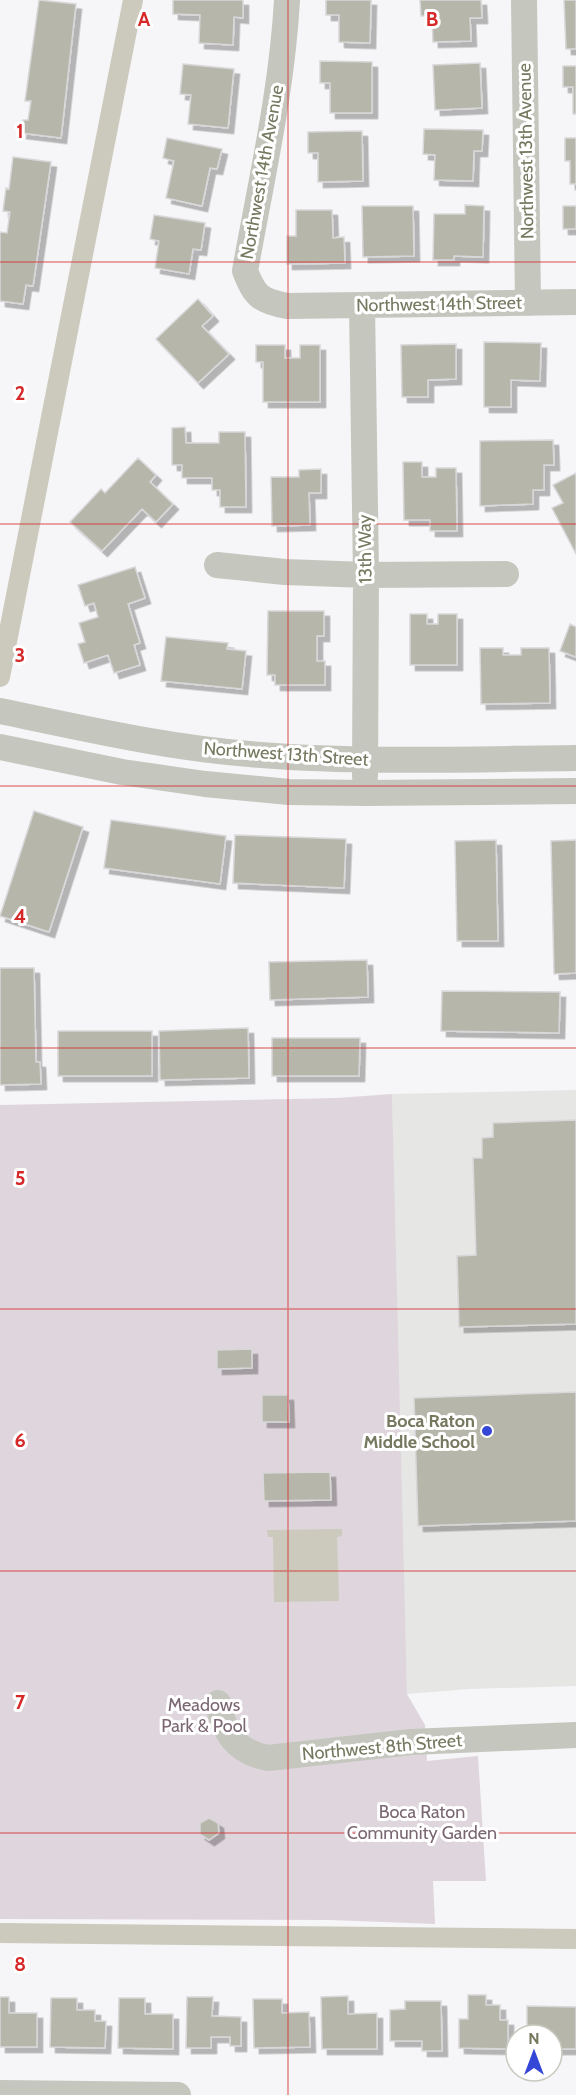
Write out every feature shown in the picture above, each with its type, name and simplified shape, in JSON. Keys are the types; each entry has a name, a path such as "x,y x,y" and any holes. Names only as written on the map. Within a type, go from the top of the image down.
{"street":[{"name":"Northwest 14th Avenue","path":"287,0 276,99 245,271 252,289 268,302 302,306"},
{"name":"Northwest 13th Avenue","path":"524,0 528,303"},
{"name":"Northwest 14th Street","path":"302,306 576,302"},
{"name":"13th Way","path":"362,305 366,575 365,793"},
{"path":"217,565 285,572 366,575 506,574"},
{"name":"Northwest 13th Street","path":"12,714 190,748 261,755 365,761 576,758"},
{"name":"Northwest 13th Street","path":"0,747 122,772 205,784 289,792 576,791"},
{"name":"Northwest 8th Street","path":"218,1703 221,1718 232,1738 255,1755 268,1758 411,1742 576,1735"},
{"path":"0,2093 178,2095"}],"shaded area":[{"name":"Boca Raton Middle School","path":"576,1090 576,1686 469,1689 407,1694 396,1347 392,1094"},
{"path":"342,1529 342,1536 337,1537 339,1601 274,1602 273,1537 268,1537 267,1530"}],"green space":[{"name":"Meadows Park & Pool","path":"392,1094 407,1694 425,1725 427,1761 478,1756 486,1881 433,1881 435,1924 330,1920 0,1919 0,1105 337,1098"}],"building":[{"path":"39,0 76,4 61,138 21,133 23,120 28,120 31,101 25,101"},
{"path":"173,0 243,0 243,18 234,17 233,45 199,43 200,15 173,14"},
{"path":"326,0 371,0 370,43 339,42 339,15 326,15"},
{"path":"420,0 481,0 482,18 470,18 471,41 433,42 432,16 421,16"},
{"path":"564,0 576,0 576,49 566,49"},
{"path":"320,61 372,62 372,113 330,113 330,83 320,83"},
{"path":"480,63 482,108 435,110 433,65"},
{"path":"183,64 234,69 228,128 188,124 191,95 180,94"},
{"path":"563,66 576,66 576,114 573,114 573,87 563,87"},
{"path":"424,129 483,130 482,151 474,151 473,181 434,180 435,155 423,154"},
{"path":"362,131 363,181 318,182 318,153 308,153 308,132"},
{"path":"167,138 222,149 217,169 210,168 202,206 166,198 174,161 163,158"},
{"path":"565,138 576,138 576,184 570,184 570,161 565,161"},
{"path":"13,157 51,162 33,286 26,285 23,304 0,301 0,232 7,233 10,212 3,211 6,188 9,189"},
{"path":"465,205 484,206 483,257 454,256 454,260 433,260 434,214 465,214"},
{"path":"362,206 413,206 414,256 363,257"},
{"path":"563,206 576,206 576,229 563,229"},
{"path":"296,210 332,210 333,238 344,237 345,263 287,264 287,236 296,236"},
{"path":"154,215 205,223 201,250 193,249 189,274 155,268 159,241 150,239"},
{"path":"198,299 213,316 202,326 229,354 198,383 156,339"},
{"path":"484,342 541,343 540,381 511,380 511,407 484,407"},
{"path":"456,344 456,379 428,380 428,397 402,397 401,345"},
{"path":"256,345 285,345 285,358 300,358 300,345 320,345 320,402 263,402 263,362 256,362"},
{"path":"185,427 186,443 219,443 219,432 245,432 246,507 220,507 220,490 212,490 212,478 182,478 182,465 172,465 172,428"},
{"path":"553,440 554,465 544,465 544,490 533,490 533,504 480,506 480,441"},
{"path":"138,458 156,475 150,482 173,504 156,522 142,509 102,551 70,522 101,489 105,493"},
{"path":"403,462 422,462 422,477 436,477 436,468 456,468 457,531 430,531 430,520 404,520"},
{"path":"321,469 321,493 309,493 310,525 272,526 271,477 299,477 299,470"},
{"path":"576,473 576,554 552,508 563,503 553,485"},
{"path":"135,567 145,598 128,604 140,643 134,645 140,665 114,673 108,655 84,663 78,644 85,642 79,623 98,617 94,603 85,606 78,585"},
{"path":"268,611 324,611 324,636 317,636 317,661 325,661 325,685 275,685 275,675 267,675"},
{"path":"410,614 427,614 427,624 438,624 438,614 457,614 457,665 410,665"},
{"path":"570,624 576,627 576,657 560,651"},
{"path":"166,637 228,643 227,649 246,651 242,689 161,681"},
{"path":"480,648 503,648 503,655 521,655 521,648 549,648 550,703 481,704"},
{"path":"34,811 83,827 49,932 0,916"},
{"path":"111,820 226,836 220,884 104,868"},
{"path":"235,835 346,839 344,888 233,883"},
{"path":"496,840 498,941 457,941 455,841"},
{"path":"576,840 576,973 554,974 551,841"},
{"path":"367,960 368,997 270,1000 269,962"},
{"path":"0,968 34,968 36,1062 40,1062 41,1084 0,1085"},
{"path":"442,991 560,992 559,1033 441,1031"},
{"path":"248,1028 249,1078 160,1080 159,1031"},
{"path":"58,1031 152,1031 152,1076 58,1076"},
{"path":"272,1038 360,1038 359,1076 272,1076"},
{"path":"576,1120 576,1324 459,1327 457,1256 476,1255 473,1158 482,1158 482,1138 493,1137 493,1123"},
{"path":"252,1349 252,1368 217,1369 217,1350"},
{"path":"576,1392 576,1521 418,1526 414,1398"},
{"path":"262,1395 288,1395 289,1422 262,1422"},
{"path":"330,1472 331,1500 264,1501 263,1473"},
{"path":"209,1818 218,1823 219,1833 209,1840 200,1834 200,1823"},
{"path":"468,1995 486,1995 486,2005 500,2005 500,2020 508,2020 508,2023 504,2023 504,2049 459,2048 459,2019 468,2019"},
{"path":"348,1996 348,2014 377,2013 377,2049 322,2049 321,1997"},
{"path":"0,1997 9,1997 9,2013 37,2013 37,2047 0,2047"},
{"path":"187,1997 213,1997 212,2016 241,2017 241,2046 230,2046 230,2037 211,2037 211,2048 186,2048"},
{"path":"51,1998 77,1998 77,2010 95,2010 95,2021 106,2021 105,2048 50,2047"},
{"path":"119,1998 145,1998 145,2014 173,2014 173,2049 118,2048"},
{"path":"253,1999 282,1999 282,2013 309,2012 310,2047 254,2048"},
{"path":"405,2001 441,2001 442,2051 422,2051 422,2041 390,2041 390,2010 405,2009"},
{"path":"527,2006 576,2007 576,2049 564,2049 564,2023 527,2023"}],"waterway":[{"path":"0,677 133,0"},
{"path":"0,1933 576,1939"}],"place":[{"name":"Boca Raton Middle School","path":"487,1431"}],"park label":[{"name":"Boca Raton Community Garden","path":"422,1822"}]}
